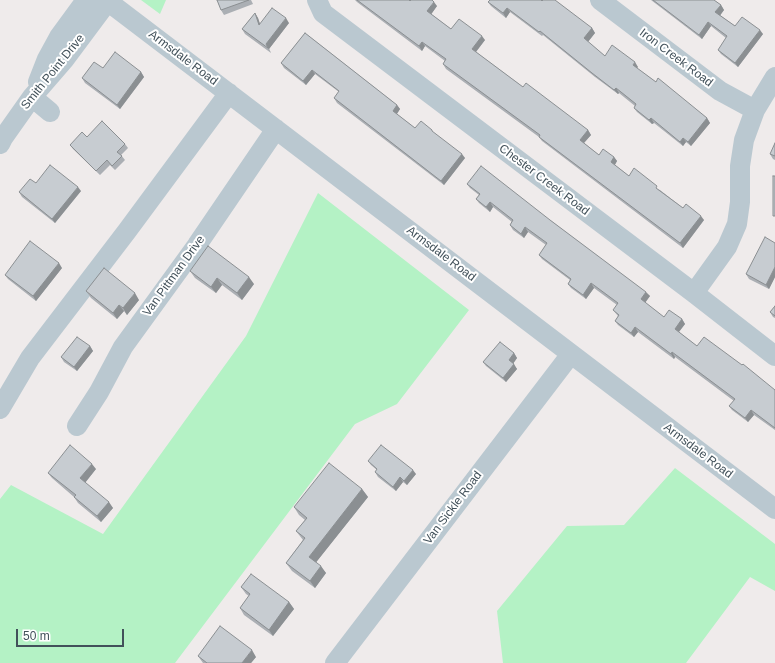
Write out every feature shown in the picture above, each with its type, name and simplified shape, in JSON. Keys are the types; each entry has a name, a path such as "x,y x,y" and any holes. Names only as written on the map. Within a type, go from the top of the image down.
{"street":[{"path":"50,112 32,97 47,59 59,37 86,0"},
{"name":"Chester Creek Road","path":"317,0 323,13 694,293 775,356"},
{"name":"Iron Creek Road","path":"600,0 720,91 755,110"},
{"name":"Smith Point Drive","path":"0,144 2,138 32,97 64,60 107,1"},
{"name":"Armsdale Road","path":"107,1 775,509"},
{"path":"694,293 727,247 736,224 740,202 740,166 744,140 755,110 775,77"},
{"path":"0,410 30,358 229,93"},
{"name":"Van Pittman Drive","path":"77,426 123,347 197,245 276,129"},
{"name":"Van Sickle Road","path":"335,663 572,354"}],"green space":[{"path":"141,0 166,0 160,14"},
{"path":"318,193 469,310 397,404 355,424 175,663 0,663 0,499 11,485 103,534 246,336"},
{"path":"675,468 775,544 775,591 750,577 686,663 503,663 497,611 567,526 624,525"}],"building":[{"path":"217,0 249,0 221,10"},
{"path":"357,0 432,0 434,2 427,11 451,29 459,19 482,36 472,49 523,87 526,83 588,130 580,140 599,155 603,149 614,157 611,162 629,176 634,168 657,186 656,188 683,208 686,204 701,216 680,243 539,137 540,135 443,64 446,59 422,42 419,46"},
{"path":"490,0 555,0 592,28 584,38 605,56 612,45 635,62 633,65 656,82 658,78 707,118 688,142 683,138 680,142 651,118 649,120 634,108 636,104 616,88 614,90 540,31 539,32 507,8 503,13 488,2"},
{"path":"653,0 714,0 721,5 715,12 735,26 742,17 760,30 735,63 718,50 727,36 708,22 699,35"},
{"path":"272,8 286,18 266,44 268,48 242,29 255,13 259,25"},
{"path":"305,33 397,105 393,111 415,128 421,121 462,154 441,181 334,98 339,91 312,70 303,81 281,63"},
{"path":"115,52 141,72 117,105 82,78 94,62 103,68"},
{"path":"102,121 125,144 117,152 122,156 112,166 107,160 96,171 70,145 82,132 87,137"},
{"path":"775,143 775,156 770,154"},
{"path":"50,165 78,187 52,219 19,192 30,179 36,183"},
{"path":"481,166 646,292 641,299 664,317 669,310 682,319 675,329 697,346 704,337 742,365 743,364 775,390 775,428 751,410 745,418 729,406 735,399 672,352 671,354 635,327 631,333 615,321 619,315 613,310 618,303 591,283 583,295 568,284 571,279 539,255 547,243 525,227 521,234 510,225 513,220 490,202 486,207 476,199 480,194 467,184"},
{"path":"773,176 775,176 775,216 773,216"},
{"path":"765,237 775,243 775,267 766,285 746,274"},
{"path":"30,241 59,263 33,296 5,275"},
{"path":"208,246 249,277 237,293 217,278 211,287 190,271"},
{"path":"104,268 135,293 123,308 119,305 113,313 86,291"},
{"path":"775,306 775,316 770,312"},
{"path":"77,337 90,346 74,367 61,357"},
{"path":"500,342 514,353 509,360 514,364 503,378 483,362"},
{"path":"70,445 92,464 80,478 109,502 97,516 74,497 76,495 48,473"},
{"path":"381,445 413,470 404,481 400,477 393,487 375,472 377,469 368,461"},
{"path":"329,463 362,489 309,557 321,566 310,581 286,563 305,538 296,531 307,518 294,507"},
{"path":"251,574 289,602 269,630 240,608 250,594 241,587"},
{"path":"220,626 252,650 242,663 207,663 198,656"}]}
